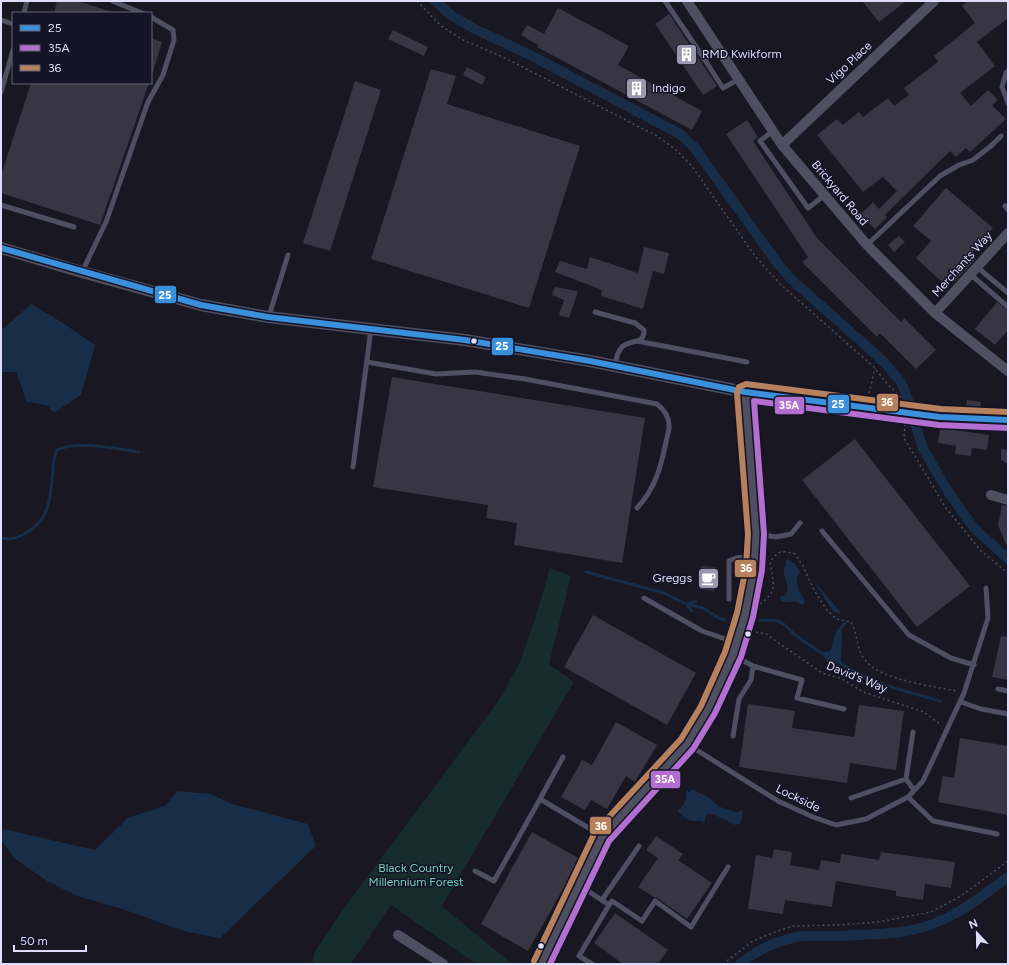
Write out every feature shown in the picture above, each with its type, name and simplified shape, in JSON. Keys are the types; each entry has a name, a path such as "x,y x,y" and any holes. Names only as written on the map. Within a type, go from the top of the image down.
{"street":[{"name":"Vigo Place","path":"782,145 934,1"},
{"name":"Brickyard Road","path":"689,2 782,145 867,245 935,313 1008,371"},
{"name":"Merchants Way","path":"935,313 1008,233"},
{"path":"1,248 82,272 201,304 268,317 465,340 615,366 745,392 940,417 1008,420"},
{"path":"541,964 602,836 687,744 708,710 734,655 752,576 756,534 745,392"},
{"path":"991,495 1008,500"},
{"path":"398,935 443,964"}],"lane":[{"path":"24,12 27,1"},
{"path":"112,1 140,12"},
{"path":"665,1 700,51 723,88 739,79"},
{"path":"82,272 106,222 148,102 163,75 172,52 174,40 173,30 152,17"},
{"path":"1,20 12,24"},
{"path":"1,92 12,54"},
{"path":"1008,71 1002,87 1008,103"},
{"path":"773,131 760,141 808,208 825,195"},
{"path":"867,245 940,176 958,165 973,160 1001,136"},
{"path":"1,206 74,227"},
{"path":"268,317 288,255"},
{"path":"974,271 1008,293"},
{"path":"974,271 1008,307"},
{"path":"595,312 635,323 644,330 644,336 640,340 622,347 617,355 615,366"},
{"path":"353,467 371,329"},
{"path":"636,341 747,362"},
{"path":"367,362 436,374 475,372 525,379 657,404 668,417 669,429 657,477 651,490 638,508"},
{"path":"756,534 776,537 791,534 800,523"},
{"path":"822,531 909,635 951,658 974,665"},
{"path":"729,599 728,561 736,558 755,556"},
{"name":"Lockside","path":"687,744 778,801 813,818 836,825 866,819 908,797 923,781 961,702 974,665 988,618 986,588"},
{"path":"644,598 702,631 737,643"},
{"path":"734,655 753,666 802,680 798,698 844,709"},
{"path":"733,736 739,699 751,680 753,666"},
{"path":"998,689 1008,691"},
{"path":"961,702 981,709 1008,714"},
{"path":"913,732 906,778 914,790"},
{"path":"475,871 494,881 563,757"},
{"path":"852,798 906,778"},
{"path":"908,797 933,821 997,834"},
{"path":"540,799 602,836"},
{"path":"602,900 639,846"},
{"path":"592,964 580,956 612,901 642,921 654,901 691,927 728,867"},
{"path":"579,885 609,905"}],"path":[{"path":"417,1 441,26 463,40 503,57 657,136 675,149 691,165 755,256 780,284 875,368 887,384 902,398 904,404"},
{"path":"866,408 875,368"},
{"path":"906,422 904,427 904,438 946,508 981,551 1008,573"},
{"path":"760,604 768,598 774,588 770,562 775,554 784,551 795,554 804,566 813,588 826,609 836,619 851,622 854,628 857,644 864,659 874,669 894,677 964,693"},
{"name":"David's Way","path":"741,629 766,634 822,673 842,679 863,692 924,712 947,730"},
{"path":"723,964 753,941 793,926 878,922 931,912 961,896 1008,861"}],"green space":[{"name":"Black Country Millennium Forest","path":"550,568 571,576 549,664 574,682 442,906 512,964 476,964 391,905 351,964 312,964 315,951 347,904 499,700 520,662 536,616"}],"water":[{"path":"31,304 60,321 95,345 81,395 54,413 47,405 27,402 16,372 1,372 1,328 4,328"},
{"path":"788,559 794,563 800,571 797,584 805,602 802,605 797,602 781,602 780,596 785,596 788,589 784,571 786,560"},
{"path":"817,584 841,613 839,614 832,610 816,585"},
{"path":"839,628 841,628 842,632 842,665 837,663 829,665 823,655 819,652 829,652 835,634"},
{"path":"691,789 708,797 720,807 737,812 742,810 741,823 735,825 713,814 708,814 705,817 704,823 685,818 677,811 682,807 686,798 686,791 690,792"},
{"path":"178,791 211,794 232,804 308,824 316,846 220,938 187,932 122,909 77,896 47,881 15,859 1,840 1,835 4,829 95,850 128,818 165,806"}],"building":[{"path":"57,1 77,1 109,11 109,12 54,12"},
{"path":"862,1 906,1 879,22"},
{"path":"968,1 1008,1 1008,18 977,42 995,66 960,93 971,106 988,90 998,100 992,105 1006,119 970,152 966,148 956,157 950,151 885,215 887,217 875,229 861,214 873,202 879,209 897,191 883,177 863,192 817,135 837,119 843,125 859,112 863,117 888,98 894,106 909,95 904,88 938,62 934,56 975,23 962,6"},
{"name":"Indigo","path":"558,8 629,46 618,65 702,111 692,130 537,47 538,45 521,35 527,25 544,34"},
{"name":"RMD Kwikform","path":"669,14 717,86 703,95 655,24"},
{"path":"393,30 428,47 424,56 388,39"},
{"path":"152,38 162,42 152,72"},
{"path":"467,67 486,77 482,85 463,75"},
{"path":"431,69 456,76 447,104 580,146 529,308 371,259"},
{"path":"355,81 381,90 330,251 303,243"},
{"path":"31,84 149,84 100,225 1,193 1,175"},
{"path":"747,120 758,137 753,141 817,238 901,322 904,318 936,350 916,369 880,333 877,337 802,262 808,257 726,134"},
{"path":"946,188 993,228 971,254 976,259 954,282 948,276 942,282 916,258 931,241 913,226"},
{"path":"899,236 905,242 894,252 888,245"},
{"path":"644,247 669,253 664,274 653,271 643,309 601,296 602,290 555,272 560,261 587,269 590,257 638,273"},
{"path":"555,287 578,291 569,318 559,315 564,300 552,295"},
{"path":"997,302 1008,311 1008,330 995,345 975,329"},
{"path":"392,377 645,418 622,563 514,545 517,523 486,518 488,505 373,487"},
{"path":"967,400 981,402 980,410 966,408"},
{"path":"940,428 989,435 987,450 972,448 971,456 955,454 956,446 938,443"},
{"path":"855,439 970,586 917,627 802,480"},
{"path":"1001,449 1008,450 1008,464 1001,460"},
{"path":"1002,505 1008,506 1008,549 998,525"},
{"name":"Greggs","path":"701,566 716,567 714,591 699,589"},
{"path":"593,615 696,673 667,725 564,667"},
{"path":"1001,636 1008,637 1008,680 992,677"},
{"path":"748,704 795,711 792,728 854,737 859,705 904,711 896,770 850,763 847,783 739,767"},
{"path":"616,722 657,745 635,782 626,776 607,809 591,800 585,810 561,797 582,760 592,765"},
{"path":"960,738 1008,746 1008,815 938,802 943,776 954,778"},
{"path":"532,832 580,859 528,951 481,924"},
{"path":"656,836 683,854 678,860 712,883 687,919 638,887 658,858 646,850"},
{"path":"774,849 792,852 790,865 819,870 821,860 840,863 841,854 879,860 881,852 955,862 951,888 925,884 923,900 896,896 896,891 836,881 832,907 785,900 783,914 748,909 756,855 772,858"},
{"path":"615,913 668,950 658,964 623,964 594,943"}],"waterway":[{"path":"435,1 452,16 473,28 532,56 680,134 694,147 778,264 791,279 884,362 901,382 923,449 949,493 974,528 1008,559"},
{"path":"1,538 13,539 21,536 33,529 40,522 48,507 50,499 54,460 57,450 65,447 85,445 139,452"},
{"path":"586,572 664,593 686,604 703,608 725,620"},
{"path":"692,611 686,604 696,601"},
{"path":"760,620 778,621 821,653"},
{"path":"841,628 845,623"},
{"path":"840,663 876,682 940,701"},
{"path":"740,964 753,954 767,947 797,937 879,934 921,928 948,917 973,903 1008,877"}],"transit line":[{"name":"25","path":"1,248 201,305 268,317 465,340 590,361 745,392 940,417 1008,420"},
{"name":"36","path":"534,961 595,832 681,739 701,706 725,652 737,613 746,567 748,534 737,393 739,387 746,384 941,409 1008,412"},
{"name":"35A","path":"550,964 609,841 693,749 715,713 741,657 753,617 762,570 764,534 754,401 939,425 1008,428"}],"place":[{"name":"RMD Kwikform","path":"687,54"},
{"name":"Indigo","path":"637,88"},
{"name":"Greggs","path":"708,578"}]}
